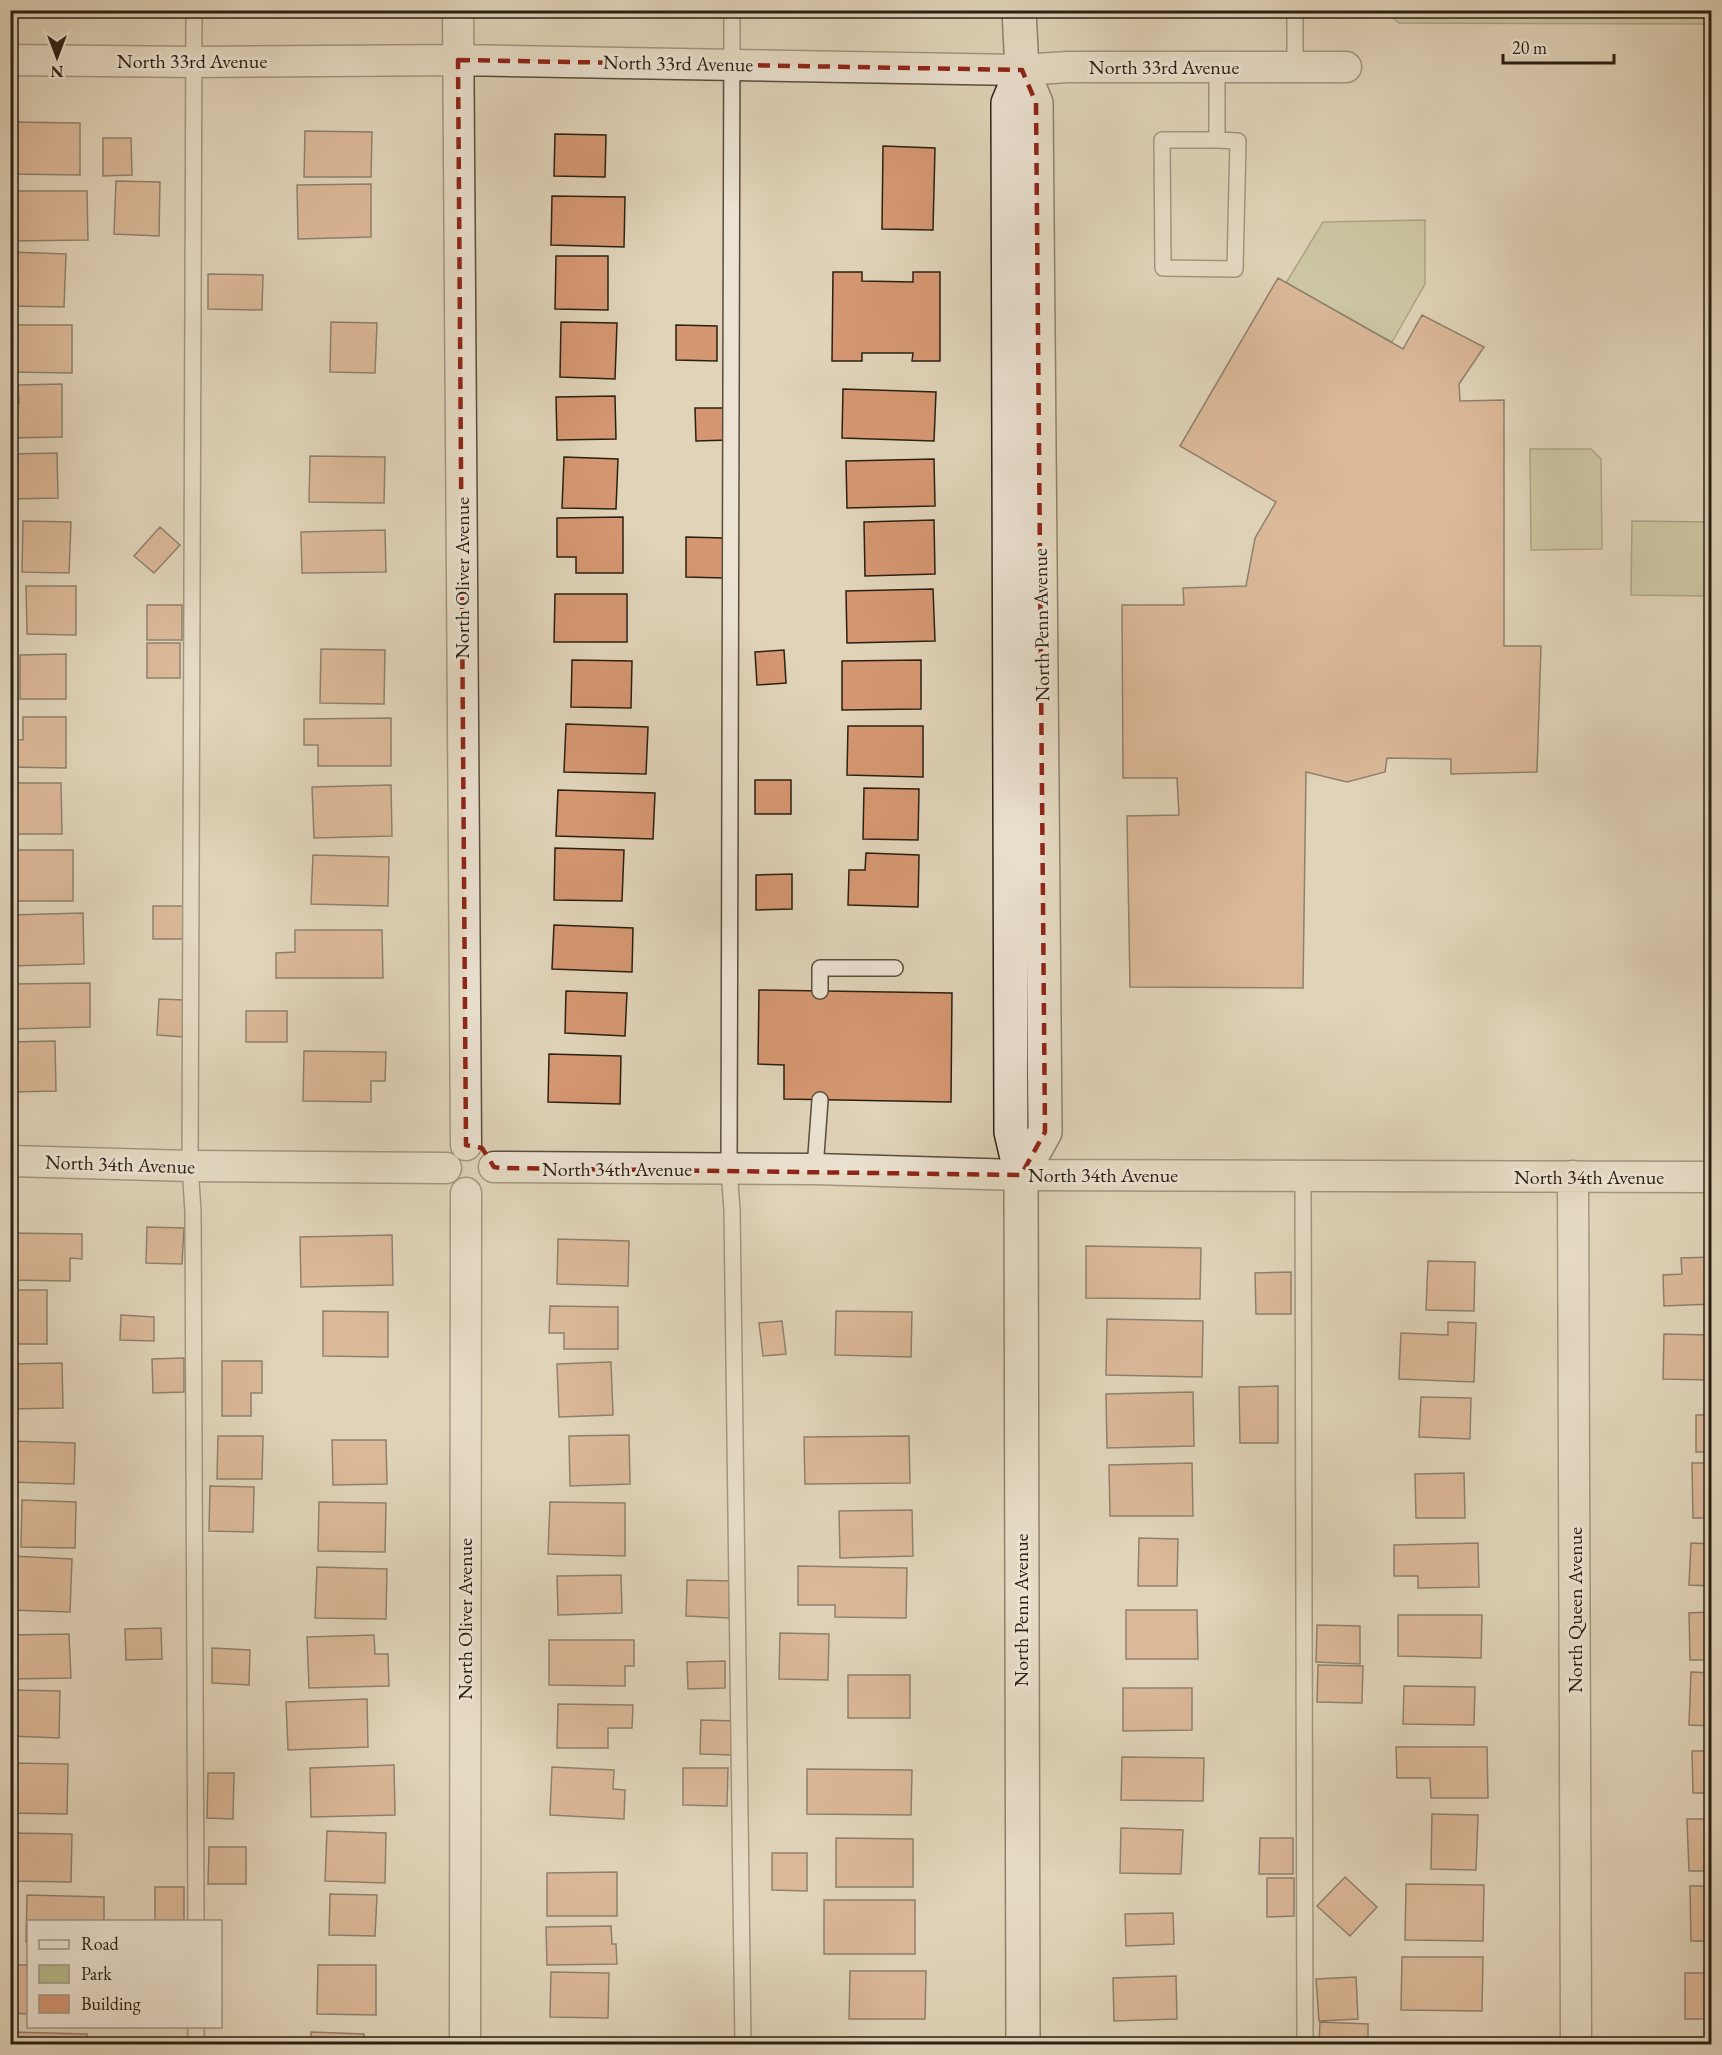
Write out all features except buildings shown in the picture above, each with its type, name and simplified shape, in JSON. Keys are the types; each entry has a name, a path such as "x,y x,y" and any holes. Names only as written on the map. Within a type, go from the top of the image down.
{"main road":[{"name":"North Penn Avenue","path":"1019,10 1022,70 1008,103 1011,1132 1021,1175 1023,2044"}],"street":[{"name":"North Oliver Avenue","path":"458,10 466,1145"},
{"name":"North 33rd Avenue","path":"10,60 195,62 458,60 732,63 1022,70 1068,67 1346,67"},
{"path":"466,1145 482,1148 493,1160 494,1167 494,1175 486,1187 480,1191 466,1193 453,1187 449,1182 446,1168 452,1153 466,1145"},
{"name":"North 34th Avenue","path":"10,1161 190,1166 446,1168"},
{"name":"North 34th Avenue","path":"494,1167 815,1169 1021,1175 1712,1177"},
{"name":"North Queen Avenue","path":"1573,1176 1576,2044"},
{"name":"North Oliver Avenue","path":"465,2044 466,1193"}],"lane":[{"path":"194,10 190,1166 193,1223 196,1920"},
{"path":"732,10 729,1170 743,2044"},
{"path":"1295,10 1295,67"},
{"path":"1217,68 1217,140"},
{"path":"1162,140 1217,140 1238,141 1234,269 1163,268 1162,140"},
{"path":"820,991 820,968 895,968"},
{"path":"815,1169 820,1100"},
{"path":"1302,1175 1305,2044"},
{"path":"196,2028 196,2044"}],"highlighted area":[{"path":"458,60 1022,70 1036,103 1045,1132 1021,1175 500,1168 494,1167 482,1148 466,1145"}],"green space":[{"path":"1711,10 1711,24 1399,23 1385,11"},
{"path":"1425,220 1425,284 1392,342 1286,283 1323,222"},
{"path":"1530,449 1591,449 1601,459 1602,549 1531,550"},
{"path":"1632,521 1711,522 1711,596 1631,595"}]}
